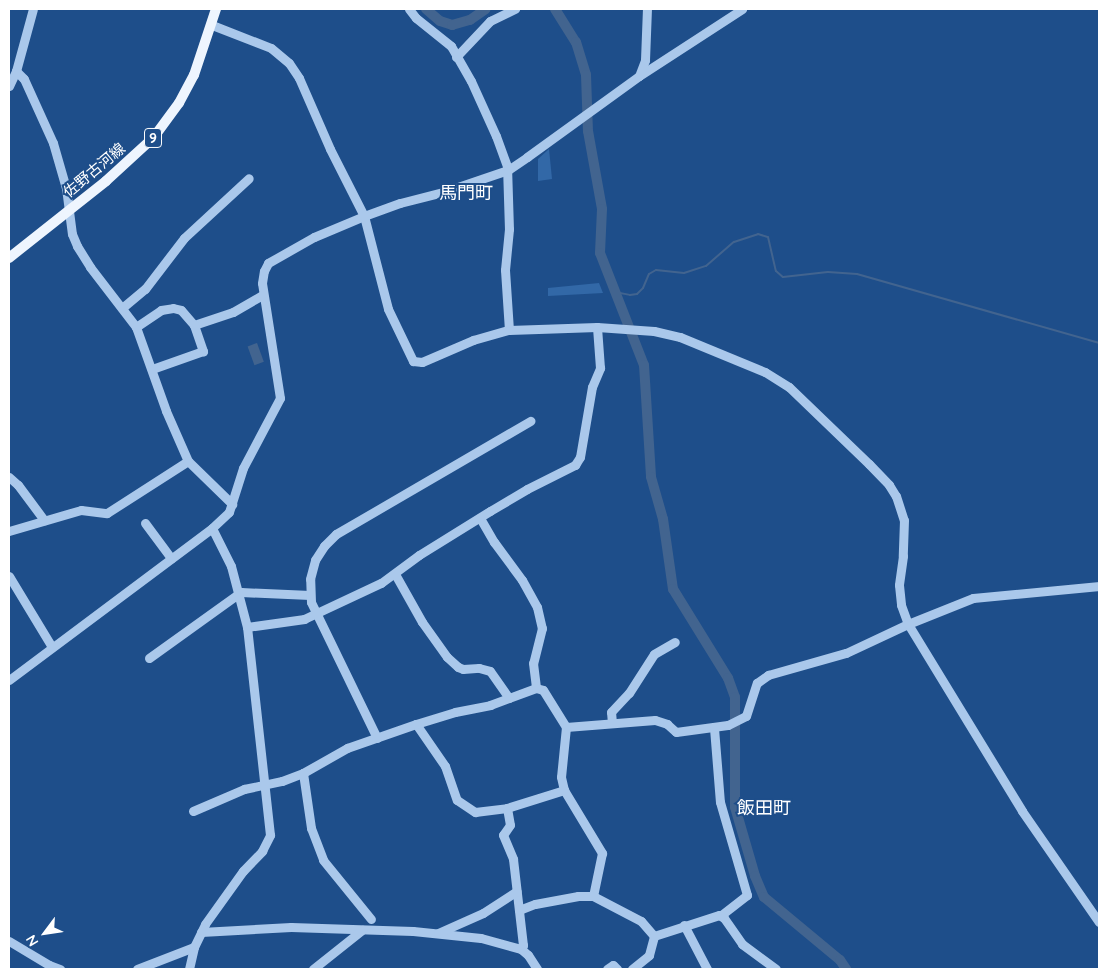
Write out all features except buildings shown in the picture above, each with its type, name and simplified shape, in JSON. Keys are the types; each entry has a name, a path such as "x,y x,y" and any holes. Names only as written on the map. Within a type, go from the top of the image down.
{"main road":[{"name":"佐野古河線","path":"9,258 132,160 163,126 179,103 194,75 216,9"}],"street":[{"path":"9,86 16,71 34,9"},
{"path":"410,9 416,18 447,41 471,81 496,136 508,170 509,229 505,270 509,330"},
{"path":"456,57 490,21 515,9"},
{"path":"639,76 645,60 647,9"},
{"path":"9,680 212,528 229,512 243,468 280,398 263,295 263,275 271,260 314,237 364,216 508,170 639,76 742,9"},
{"path":"212,25 271,48 293,68 302,83 330,149 364,216 388,309 413,361 422,362 473,340 509,330 598,327 654,331 680,337 765,372 789,387 869,464 889,485 896,496 904,520 904,549 899,585 901,604 908,624 1022,811 1099,922"},
{"path":"16,71 24,79 53,143 66,188 72,234 77,246 90,267 136,327 166,411 188,461 232,504"},
{"path":"122,308 145,289 184,238 249,178"},
{"path":"194,325 233,312 263,295"},
{"path":"136,327 161,310 173,308 180,310 194,325 203,352 152,368"},
{"path":"247,627 296,621 381,583 419,555 527,489 575,465 580,457 592,387 600,368 598,327"},
{"path":"377,738 315,612 310,595 310,579 316,560 324,546 336,534 530,421"},
{"path":"9,532 81,510 107,513 188,461"},
{"path":"9,477 18,485 44,520"},
{"path":"480,518 494,542 522,580 537,607 542,628 533,663 536,688"},
{"path":"145,523 171,558"},
{"path":"189,969 194,947 201,932 243,871 267,843 270,835 266,785 247,627 228,558 212,528"},
{"path":"395,574 422,622 447,657 463,669 479,668 490,670 508,698"},
{"path":"9,576 52,647"},
{"path":"566,727 655,720 667,724 676,732 714,728 742,719 748,711 757,683 768,675 846,653 908,624 981,596 1099,586"},
{"path":"149,658 239,594 270,592 310,595"},
{"path":"612,723 611,712 628,694 654,654 675,642"},
{"path":"193,811 244,789 266,785 303,773 347,748 416,724 508,698 536,688 543,690 566,727 561,777 564,790 602,853 593,896"},
{"path":"416,724 445,766 457,800 475,812 507,808 564,790"},
{"path":"654,936 720,915 746,894 720,802 714,728"},
{"path":"303,773 311,828 322,860 371,919"},
{"path":"507,808 510,825 503,835 513,859 523,945 521,949"},
{"path":"438,934 483,912 517,891"},
{"path":"519,910 535,904 578,896 593,896 641,921 654,936"},
{"path":"720,915 742,944 776,969"},
{"path":"684,925 707,969"},
{"path":"201,932 291,927 438,934 481,938 521,949 528,955 537,969"},
{"path":"313,969 362,930"},
{"path":"632,969 649,955 654,936"},
{"path":"9,940 47,967 60,969"},
{"path":"137,969 194,947"},
{"path":"607,969 613,965 617,969"}],"shaded area":[{"path":"549,149 552,179 538,181 538,159"},
{"path":"599,283 603,293 548,296 548,288"},
{"path":"257,343 264,362 254,365 248,346"}],"waterway":[{"path":"426,9 440,21 452,25 470,20 486,9"},
{"path":"555,9 576,42 586,75 588,131 602,209 600,253 644,365 651,477 663,519 673,589 728,678 735,697 735,807 755,876 764,897 840,960 846,969"},
{"path":"615,292 630,295 637,294 643,288 649,274 656,270 684,273 706,266 734,242 758,234 768,237 776,271 783,277 828,272 857,274 1099,343"}],"district":[{"name":"馬門町","path":"466,193"},
{"name":"飯田町","path":"764,808"}]}
